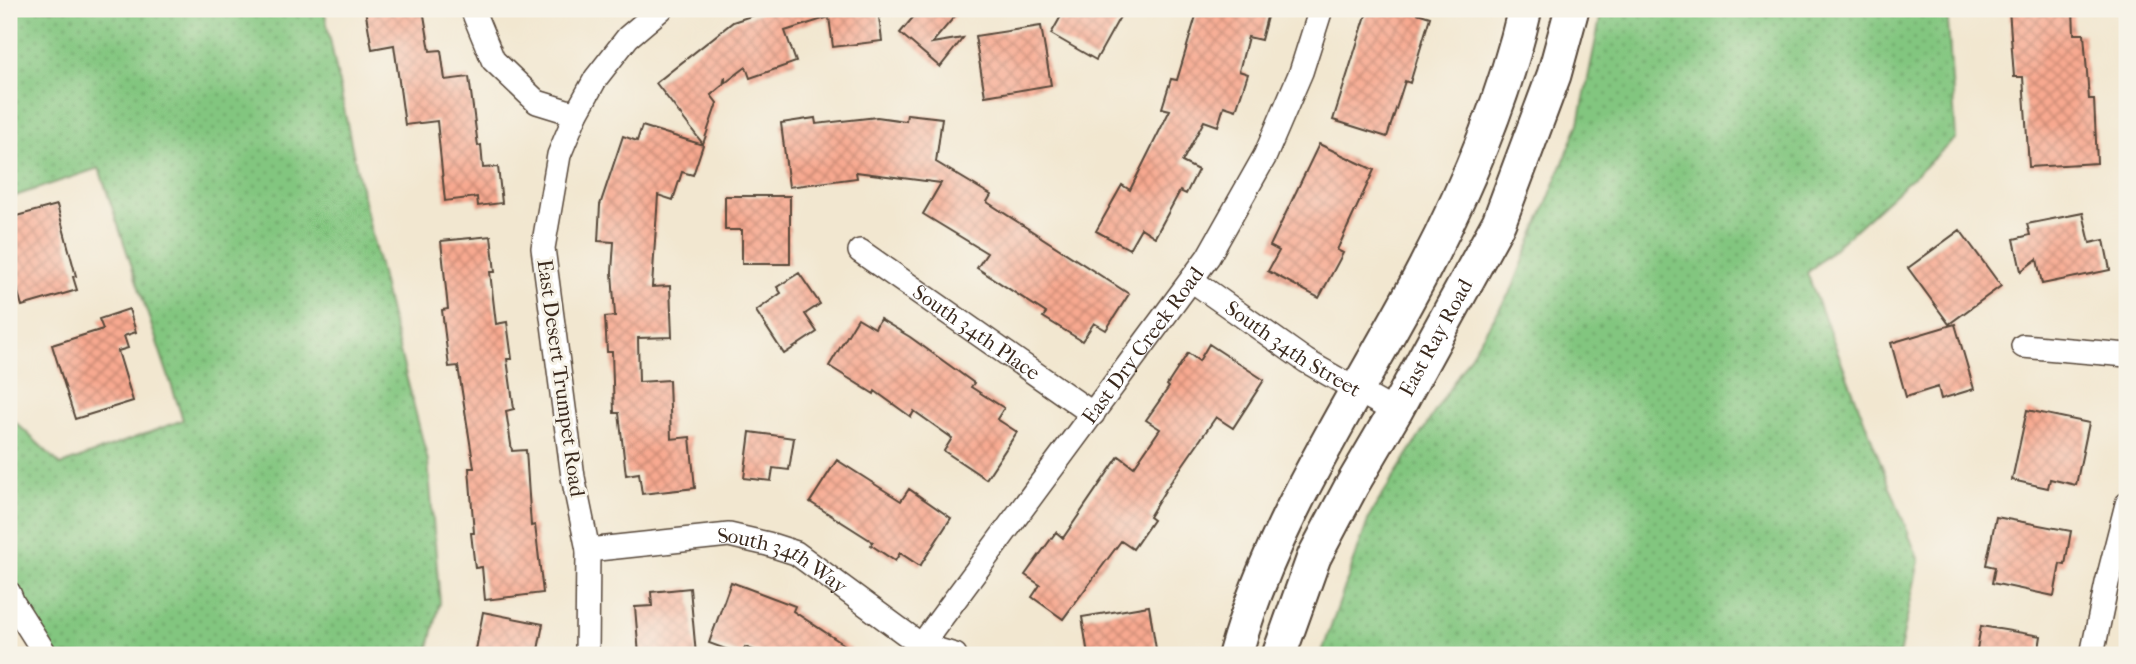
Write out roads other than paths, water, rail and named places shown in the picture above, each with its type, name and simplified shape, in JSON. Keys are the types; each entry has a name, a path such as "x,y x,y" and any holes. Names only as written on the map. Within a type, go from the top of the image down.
{"main road":[{"name":"East Ray Road","path":"1235,655 1274,548 1455,205 1506,80 1525,9"},
{"name":"East Ray Road","path":"1279,655 1314,557 1499,222 1554,75 1572,9"}],"street":[{"path":"472,9 493,60 537,102 576,114"},
{"name":"East Desert Trumpet Road","path":"587,655 589,550 573,477 543,248 559,155 576,114 596,78 628,37 661,9"},
{"name":"East Dry Creek Road","path":"918,650 1193,281 1265,156 1301,72 1321,9"},
{"name":"South 34th Place","path":"860,251 1093,414"},
{"name":"South 34th Street","path":"1193,281 1306,361 1395,412"},
{"path":"2024,346 2127,355"},
{"path":"2092,655 2120,562 2127,504"},
{"name":"South 34th Way","path":"589,550 729,536 768,544 796,553 918,650 956,655"},
{"path":"9,593 46,655"}]}
